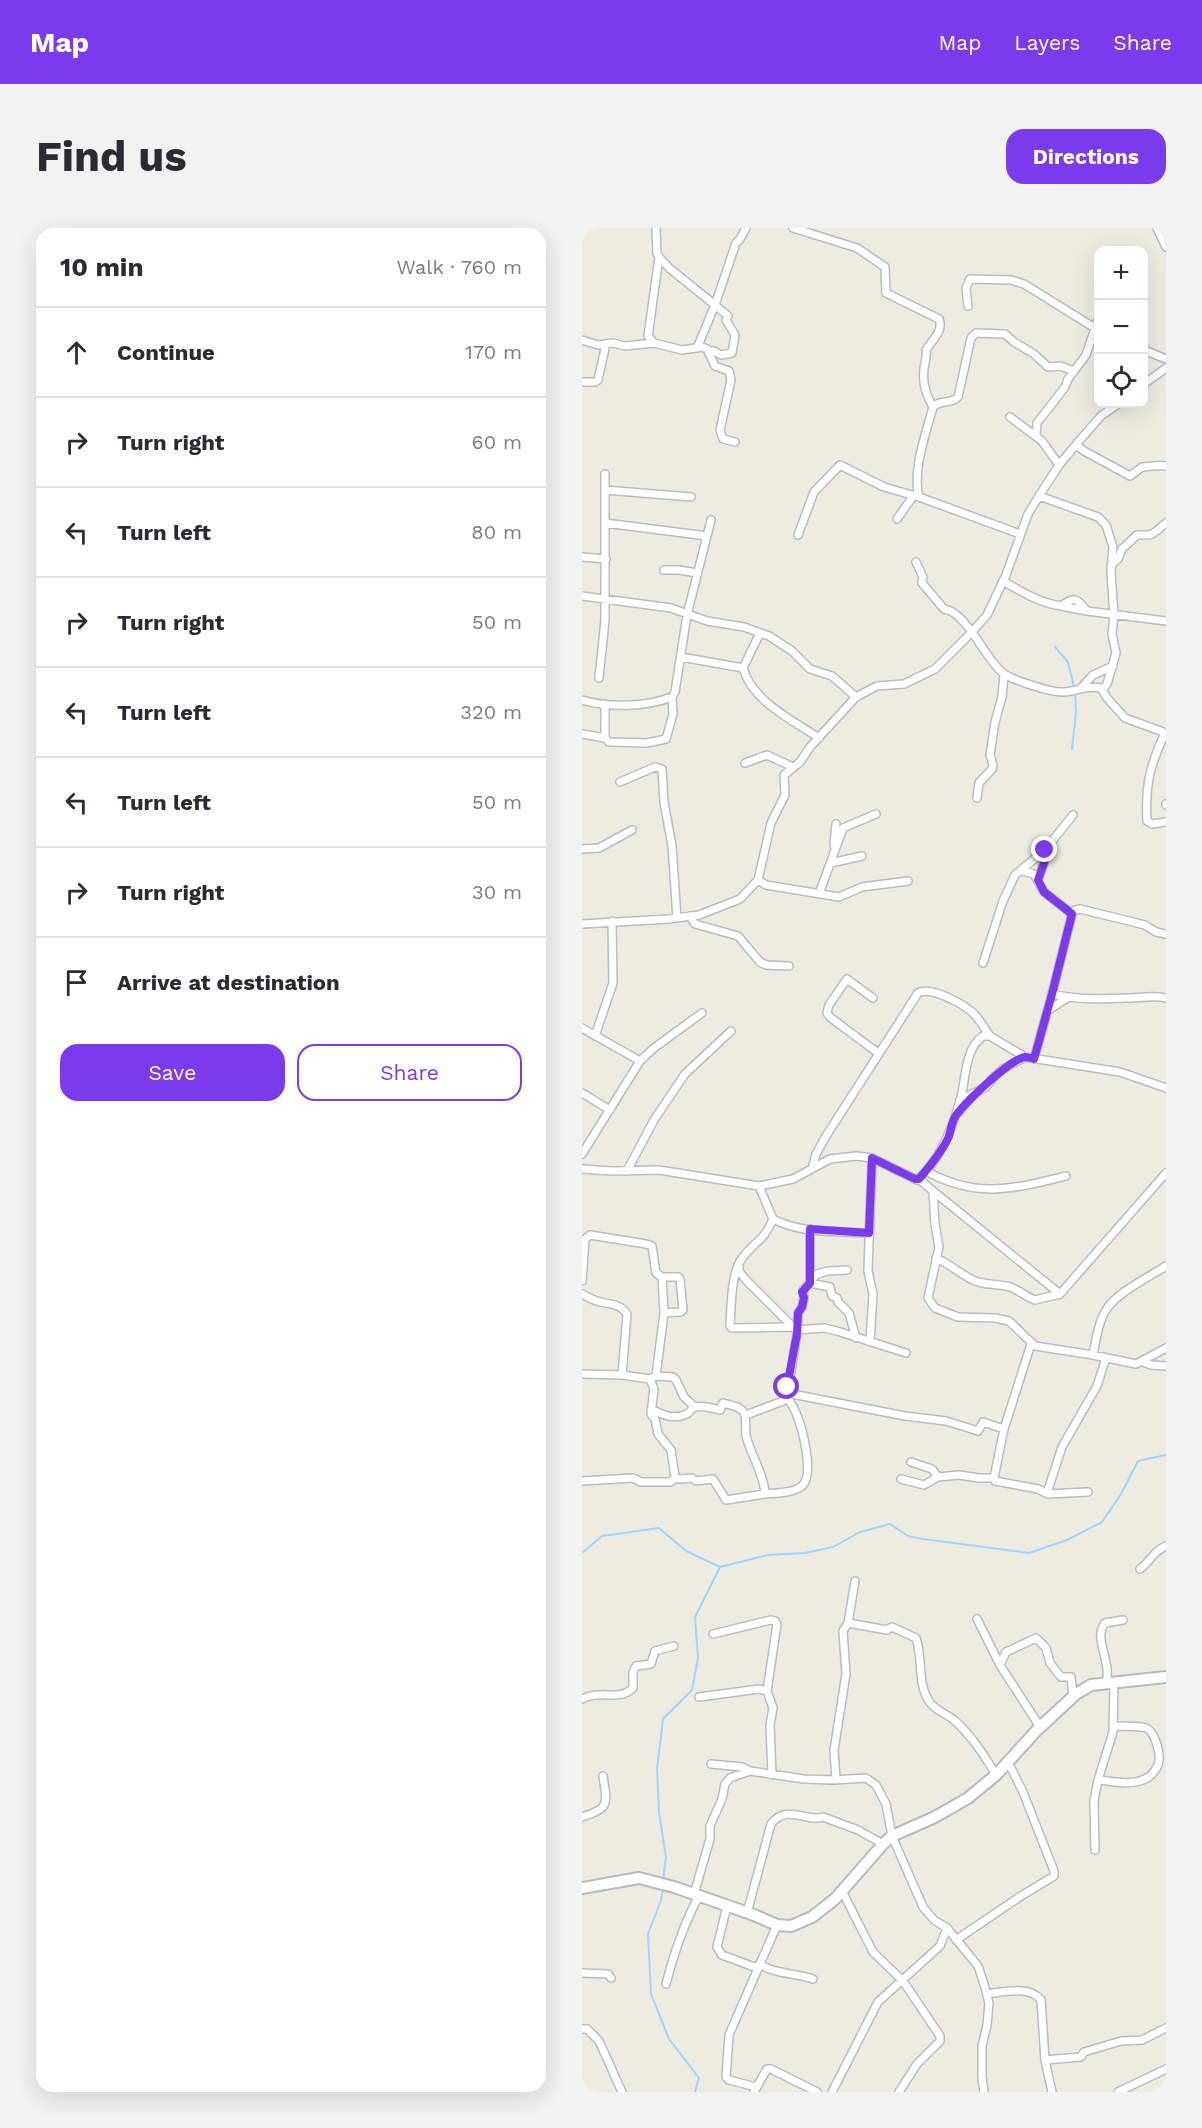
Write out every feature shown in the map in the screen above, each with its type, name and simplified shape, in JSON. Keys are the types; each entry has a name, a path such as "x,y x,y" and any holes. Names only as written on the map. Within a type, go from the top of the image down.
{"street":[{"path":"582,340 598,345 613,343 625,346 654,343 682,350 707,349 721,355 732,353 735,335 726,320 728,316 669,268 659,256 656,228"},
{"path":"697,348 736,243 741,239 746,228"},
{"path":"793,228 857,248 885,267 886,293 939,319 942,325 926,350 924,370 927,398 933,407"},
{"path":"1157,228 1166,247"},
{"path":"654,343 648,336 659,256"},
{"path":"968,306 966,288 970,279 1011,280 1024,284 1094,327"},
{"path":"897,519 917,496 918,472 933,407 938,403 950,403 958,397 967,352 971,338 976,333 1005,334 1048,367 1060,366 1074,371"},
{"path":"1036,436 1037,423 1086,355 1094,336"},
{"path":"582,382 598,380 606,344"},
{"path":"709,351 715,366 729,371 730,374 731,380 720,430 723,439 735,442"},
{"path":"1148,352 1166,359"},
{"path":"1148,381 1166,368"},
{"path":"582,924 699,915 740,899 758,880 771,823 784,795 784,775 800,762 856,697 877,686 904,684 935,669 972,632 987,615 1003,581 1020,534 1039,496 1059,465 1101,416 1112,408"},
{"path":"1010,417 1042,441 1059,465"},
{"path":"1076,445 1084,452 1130,476 1142,467 1166,466"},
{"path":"798,535 814,492 840,465 884,487 917,496 1020,534"},
{"path":"599,678 606,600 605,474"},
{"path":"605,490 691,497"},
{"path":"1039,496 1077,511 1089,513 1103,521 1113,547 1112,634 1116,652 1113,666 1102,690"},
{"path":"582,734 605,738 609,741 647,743 665,740 673,714 672,697 675,692 687,615 711,520"},
{"path":"606,523 707,536"},
{"path":"1111,565 1118,560 1122,549 1137,535 1147,536 1155,533 1166,523"},
{"path":"582,557 606,559"},
{"path":"916,562 923,577 922,583 944,609 950,610 972,632 992,664 1004,674 1050,692 1064,692 1092,686 1102,690 1125,718 1166,733 1152,761 1146,802 1147,821 1152,824 1166,822"},
{"path":"664,570 697,573"},
{"path":"1003,581 1033,597 1061,606 1166,621"},
{"path":"582,596 671,609 707,621 744,627 792,651 810,669 832,676 856,697"},
{"path":"760,633 743,668 749,685 773,706 819,738"},
{"path":"681,657 743,668"},
{"path":"1081,688 1093,675 1113,666"},
{"path":"977,798 979,783 993,765 990,755 1002,697 1004,674"},
{"path":"582,700 597,705 643,704 672,697"},
{"path":"605,704 605,738"},
{"path":"745,763 767,755 793,767"},
{"path":"620,782 655,767 662,769 677,918"},
{"path":"819,894 843,828 876,814"},
{"path":"983,963 1015,875 1045,850 1073,815"},
{"path":"833,859 836,824"},
{"path":"582,849 599,848 632,830"},
{"path":"1038,880 1044,863 1045,850"},
{"path":"833,859 862,856"},
{"path":"1022,871 1035,874 1044,892 1072,914"},
{"path":"758,880 766,885 839,897 862,886 908,881"},
{"path":"1034,1059 1072,914 1075,910 1080,909 1145,925 1156,932 1166,934"},
{"path":"690,916 695,924 742,939 749,950 766,965 789,966"},
{"path":"595,1036 613,983 612,921"},
{"path":"873,998 847,979 828,1005 827,1013 878,1053"},
{"path":"812,1169 816,1154 826,1136 878,1053 918,993 922,991 956,1001 974,1013 990,1036 1025,1057 1120,1072 1166,1088"},
{"path":"1052,994 1067,998 1112,999 1155,995 1166,998"},
{"path":"1047,1011 1067,998"},
{"path":"582,1154 640,1061 702,1013"},
{"path":"582,1028 640,1061"},
{"path":"627,1171 654,1120 685,1074 731,1031"},
{"path":"919,1179 948,1138 974,1044 983,1036 990,1036"},
{"path":"960,1100 986,1087 992,1078 1003,1069 1025,1057"},
{"path":"582,1093 610,1110"},
{"path":"955,1116 974,1094"},
{"path":"582,1169 659,1170 759,1186 793,1179 830,1159 856,1156 872,1158 919,1179 1060,1294"},
{"path":"870,1342 873,1294 868,1271 872,1158"},
{"path":"926,1171 944,1181 960,1186 997,1189 1016,1188 1066,1176"},
{"path":"936,1258 953,1266 973,1280 986,1285 1007,1286 1035,1300 1060,1294 1166,1173"},
{"path":"759,1186 773,1219 787,1225 869,1233"},
{"path":"933,1191 939,1247 928,1298 930,1304 935,1308 958,1317 995,1318 1009,1321 1031,1344 1130,1364 1143,1362 1166,1366"},
{"path":"773,1219 764,1238 740,1260 735,1278 730,1328 824,1328 906,1353"},
{"path":"810,1229 810,1283"},
{"path":"582,1281 584,1239 590,1235 649,1244 652,1246 656,1273 662,1277 678,1276 680,1279 682,1310 664,1313"},
{"path":"582,1481 633,1478 641,1482 670,1482 676,1478 692,1478 696,1481 713,1479 726,1500 796,1490 804,1484 809,1476 802,1432 787,1387 797,1334 794,1328 745,1279 739,1271 739,1265"},
{"path":"1093,1355 1100,1322 1106,1309 1166,1266"},
{"path":"794,1328 802,1307 803,1290 817,1274 847,1270"},
{"path":"662,1277 664,1313 653,1378 651,1414 655,1419 656,1431 671,1450 676,1478"},
{"path":"810,1283 830,1287 832,1296 837,1298 849,1313 856,1338"},
{"path":"582,1294 601,1303 615,1304 623,1308 627,1314 622,1375"},
{"path":"1031,1344 1004,1429 998,1453 995,1482 1038,1489 1047,1493 1088,1492"},
{"path":"1143,1362 1166,1348"},
{"path":"1047,1493 1062,1447 1096,1386 1106,1358"},
{"path":"582,1374 675,1378 684,1396 695,1407"},
{"path":"788,1394 894,1414 946,1421 978,1431 983,1422 1004,1429"},
{"path":"746,1415 783,1401 788,1394"},
{"path":"651,1409 664,1416 679,1417 689,1413 695,1407 704,1406 720,1410 723,1403 740,1408 746,1415 746,1437 765,1485 765,1494"},
{"path":"911,1462 932,1469 938,1478"},
{"path":"901,1479 924,1485 938,1478 959,1475 994,1478"},
{"path":"1140,1569 1147,1564 1155,1551 1166,1546"},
{"path":"836,1780 834,1750 846,1674 843,1631 848,1623 855,1581"},
{"path":"977,1619 1000,1665 1040,1727"},
{"path":"1095,1850 1094,1801 1113,1726 1110,1683 1100,1635 1105,1623 1123,1620"},
{"path":"713,1635 748,1625 775,1621 777,1624 767,1692 773,1708 770,1725 772,1775"},
{"path":"848,1623 887,1630 892,1627 916,1638 921,1675 928,1700 937,1711 953,1719 977,1744 996,1775"},
{"path":"1000,1665 1006,1652 1036,1638 1046,1648 1050,1663 1061,1677 1071,1677 1073,1696"},
{"path":"582,1699 591,1696 628,1693 633,1688 633,1672 636,1666 651,1664 655,1651 674,1646"},
{"path":"582,1888 639,1878 674,1887 777,1925 791,1926 812,1917 842,1891 892,1836 935,1817 968,1798 996,1775 1040,1727 1073,1696 1091,1684 1166,1677"},
{"path":"699,1697 759,1689 767,1692"},
{"path":"1098,1780 1124,1783 1145,1779 1155,1771 1159,1761 1151,1731 1145,1728 1113,1726"},
{"path":"957,1940 1054,1876 1036,1825 1008,1762"},
{"path":"711,1764 741,1767 750,1771 804,1779 866,1778 876,1785 886,1804 892,1836 923,1908 934,1920 947,1928 978,1966 989,2003 982,2046 984,2092"},
{"path":"666,1984 685,1921 696,1895 710,1839 710,1826 722,1799 725,1784 730,1778 750,1771"},
{"path":"582,1817 599,1812 604,1807 607,1801 603,1776"},
{"path":"747,1913 771,1824 776,1819 797,1814 818,1819 823,1817 858,1830 883,1844"},
{"path":"842,1891 873,1952 903,1981 938,2031 940,2041 917,2064 899,2092"},
{"path":"727,1906 717,1947 723,1955 772,1970 813,1979"},
{"path":"777,1925 729,2035 724,2073 729,2080 755,2089 764,2072 771,2069 817,2092"},
{"path":"832,2092 878,2002 940,1946 947,1928"},
{"path":"582,1973 604,1973 611,1978"},
{"path":"987,1994 1020,1991 1038,1995 1041,2000 1045,2060 1052,2092"},
{"path":"1045,2060 1081,2057 1084,2052 1121,2041 1142,2040 1166,2028"},
{"path":"582,2029 587,2029 599,2041 622,2092"},
{"path":"1118,2092 1166,2069"}],"waterway":[{"path":"1055,647 1068,662 1074,687"},
{"path":"1072,749 1076,712 1075,693"},
{"path":"582,1553 602,1536 659,1528 686,1551 720,1567 768,1555 805,1553 833,1547 860,1532 890,1524 908,1536 1029,1553 1067,1540 1102,1522 1121,1494 1138,1461 1166,1455"},
{"path":"663,1880 666,1857 659,1813 657,1768 663,1719 692,1690 698,1658 695,1617 720,1567"},
{"path":"663,1889 648,1934 651,1994 669,2039 699,2078 695,2092"}],"route":[{"path":"787,1387 797,1334 798,1313 804,1298 802,1292 810,1283 810,1229 869,1233 872,1158 919,1179 948,1138 955,1116 974,1094 986,1087 992,1078 1003,1069 1025,1057 1034,1059 1036,1044 1052,994 1072,914 1044,892 1038,880 1044,863 1045,850"}]}
